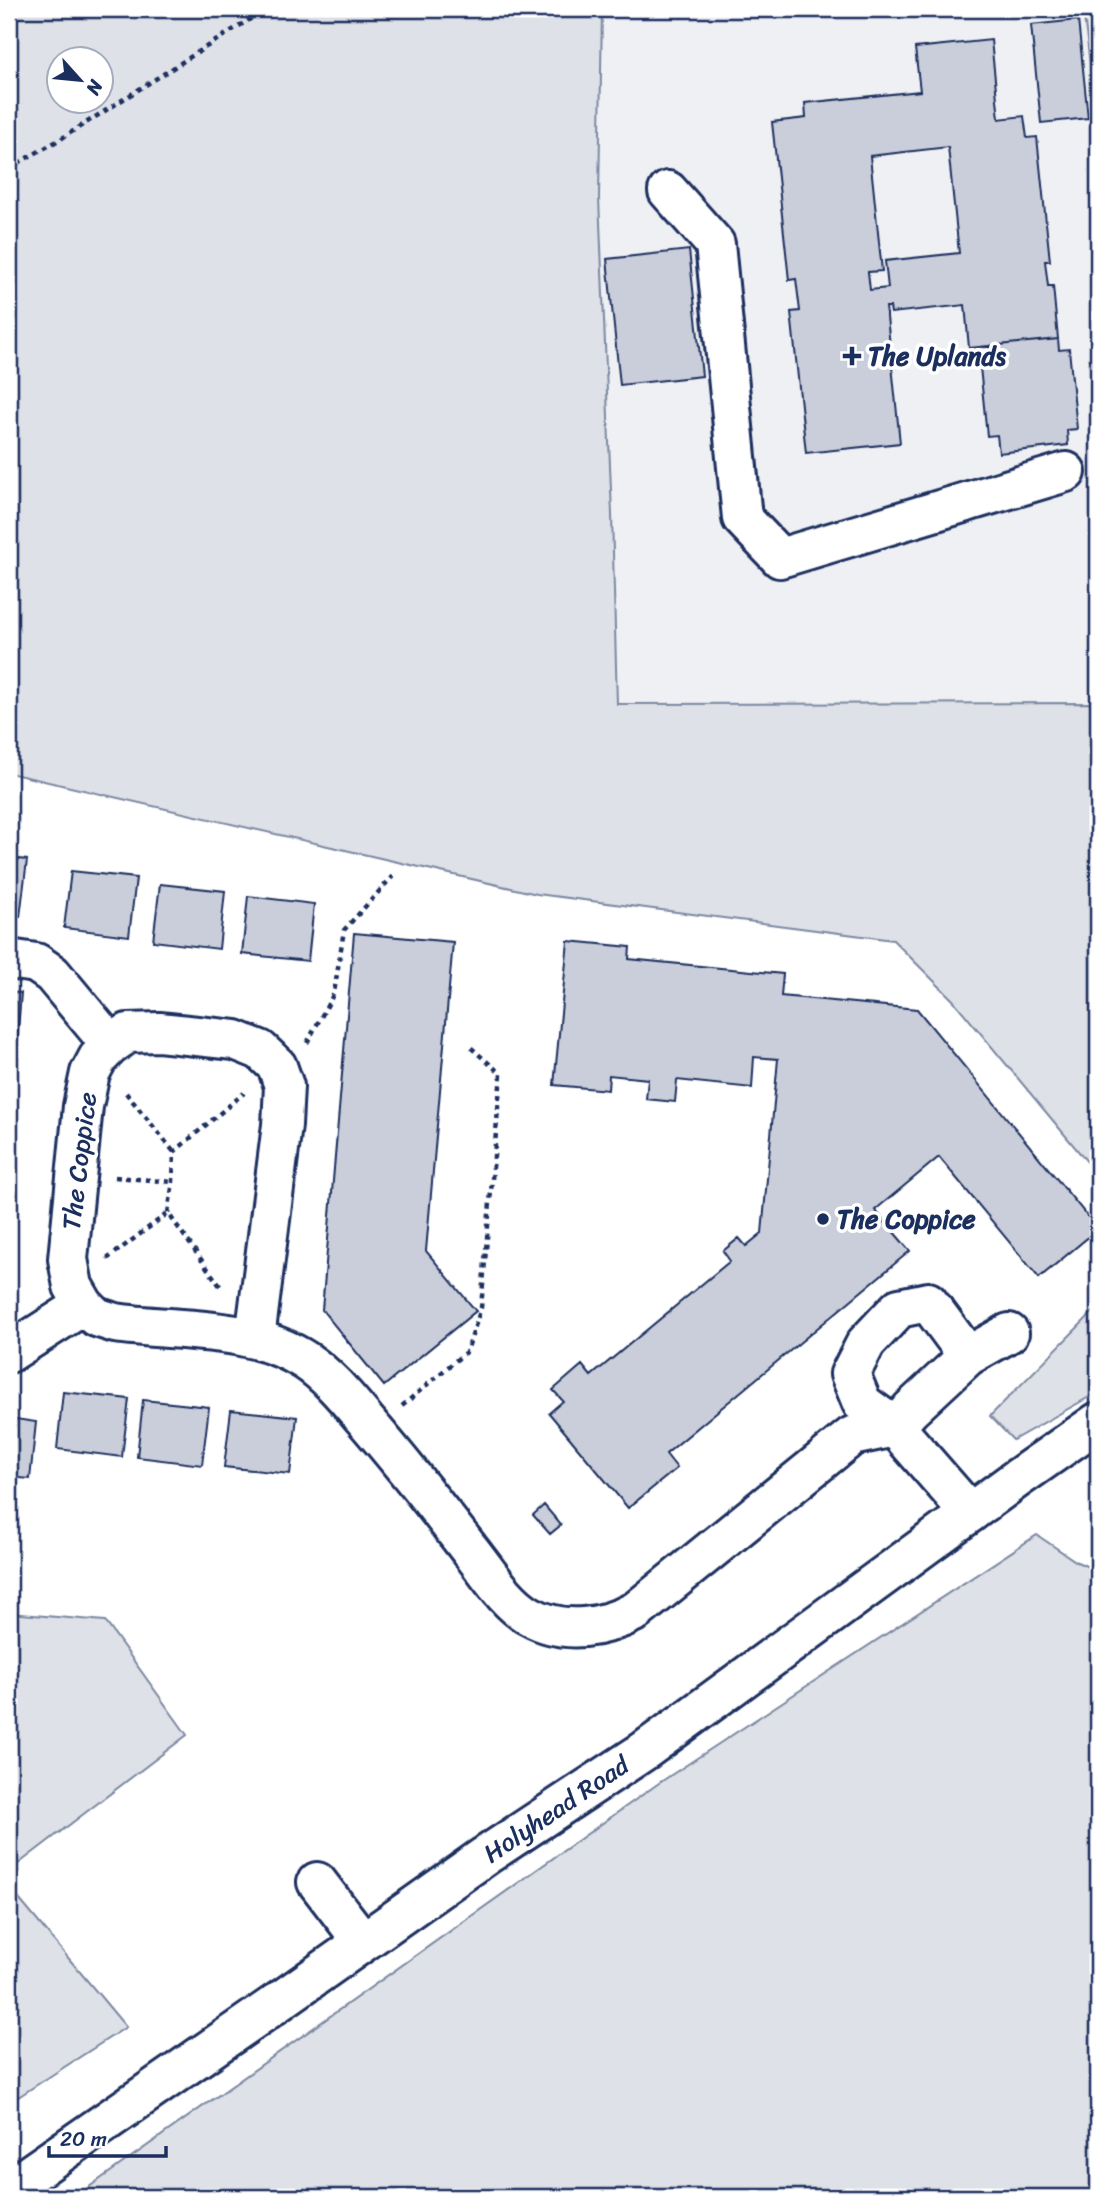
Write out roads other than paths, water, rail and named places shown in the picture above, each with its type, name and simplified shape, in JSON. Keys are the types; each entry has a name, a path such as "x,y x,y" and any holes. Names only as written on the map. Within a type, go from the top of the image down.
{"street":[{"path":"668,191 715,244 742,518 780,558 1066,472"},
{"path":"9,959 36,963 52,974 104,1051 128,1032 159,1032 235,1040 260,1050 277,1066 284,1086 282,1125 255,1338"},
{"name":"The Coppice","path":"78,1295 68,1259 75,1173 90,1073 104,1051"},
{"path":"9,1353 78,1295 96,1317 115,1323 255,1338 285,1349 309,1363 342,1393 505,1595 529,1616 553,1625 595,1627 616,1622 636,1611 852,1437 895,1427 968,1356 1009,1334"},
{"path":"968,1356 928,1302 900,1308 866,1343 850,1374 862,1403 895,1427 970,1513"},
{"name":"Holyhead Road","path":"9,2189 485,1856 644,1751 1098,1422"},
{"path":"317,1882 363,1942"}],"place":[{"name":"The Uplands","path":"852,356"},
{"name":"The Coppice","path":"823,1219"}]}
